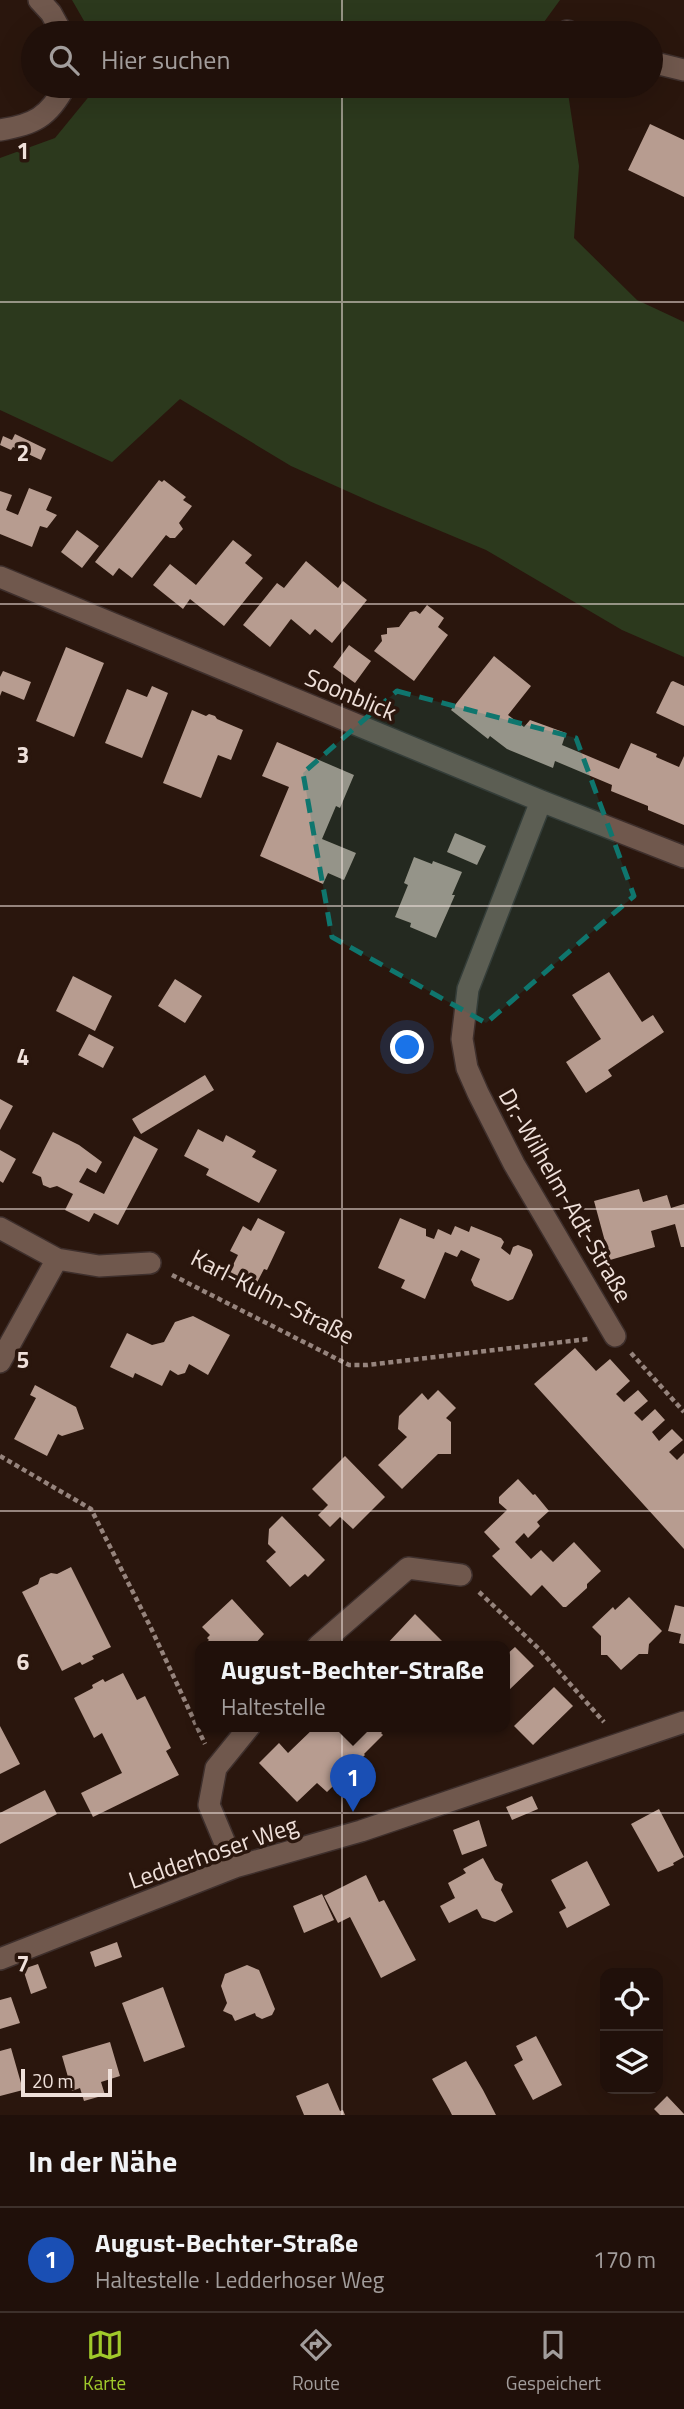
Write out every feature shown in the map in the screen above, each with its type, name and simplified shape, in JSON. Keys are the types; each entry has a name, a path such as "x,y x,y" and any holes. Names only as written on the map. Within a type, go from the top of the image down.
{"street":[{"path":"39,0 55,21"},
{"path":"663,65 684,70"},
{"path":"0,130 26,126 44,115 59,98"},
{"name":"Soonblick","path":"0,577 541,802 684,857"},
{"name":"Dr.-Wilhelm-Adt-Straße","path":"541,802 468,989 462,1039 467,1068 514,1164 615,1336"},
{"path":"0,1228 57,1259 99,1266 150,1263"},
{"path":"0,1362 57,1259"},
{"path":"324,1641 408,1568 461,1575"},
{"name":"Ledderhoser Weg","path":"0,1959 235,1867 361,1831 684,1722"},
{"path":"235,1867 209,1805 216,1768 245,1732"}],"path":[{"name":"Karl-Kuhn-Straße","path":"150,1263 349,1366 615,1336"},
{"path":"615,1336 684,1412"},
{"path":"0,1456 91,1508 195,1723"},
{"path":"461,1575 539,1649 622,1743"},
{"path":"199,1732 216,1768"}],"highlighted area":[{"path":"397,691 576,738 634,896 486,1023 332,937 303,773"}],"green space":[{"path":"72,0 560,0 545,21 84,21"},
{"path":"88,98 569,98 579,166 574,238 637,300 684,322 684,657 622,630 486,550 291,466 180,399 112,462 0,410 0,158 55,138"}],"building":[{"path":"650,124 684,140 684,197 628,170"},
{"path":"15,434 46,449 41,460 13,447 11,450 0,445 3,436 12,440"},
{"path":"159,480 164,480 186,497 183,500 192,506 179,523 183,529 175,538 166,535 132,578 119,568 113,576 95,562"},
{"path":"29,488 52,497 46,510 57,515 47,528 40,526 32,547 0,534 0,491 12,495 6,510 18,515"},
{"path":"77,530 99,546 82,568 61,552"},
{"path":"233,540 252,555 245,563 263,578 224,626 190,599 183,609 153,585 170,564 196,585"},
{"path":"306,561 338,588 343,581 367,600 332,643 315,629 310,635 291,619 270,647 243,625 277,583 284,588"},
{"path":"427,605 444,618 438,627 448,635 414,681 374,651 382,641 381,635 387,634 387,628 399,627 410,612 416,611 420,614"},
{"path":"349,645 371,661 355,683 333,667"},
{"path":"66,647 104,663 74,737 36,721"},
{"path":"494,656 531,686 508,715 524,727 530,720 566,733 562,745 619,769 631,743 679,767 684,756 684,825 611,791 612,785 555,761 553,768 507,749 490,736 488,739 451,710"},
{"path":"3,671 31,682 24,700 2,691 0,696 0,677"},
{"path":"673,681 684,686 684,726 656,713"},
{"path":"152,686 168,693 142,758 105,743 127,689 147,697"},
{"path":"192,710 206,716 215,716 243,730 231,760 218,755 201,798 163,783"},
{"path":"277,742 354,775 340,808 336,806 322,839 356,853 344,880 328,873 323,884 260,856 289,787 262,776"},
{"path":"455,833 486,846 477,865 447,852"},
{"path":"414,857 462,872 436,938 395,917 408,885 404,883"},
{"path":"609,972 642,1022 653,1015 664,1032 608,1070 612,1076 586,1093 566,1062 601,1039 572,995"},
{"path":"73,976 112,996 95,1031 56,1011"},
{"path":"175,979 202,996 185,1023 158,1006"},
{"path":"89,1034 114,1047 103,1068 78,1055"},
{"path":"205,1075 214,1090 141,1134 132,1119"},
{"path":"0,1099 13,1106 0,1130"},
{"path":"198,1129 223,1142 226,1135 256,1151 252,1157 277,1170 259,1203 206,1175 209,1169 184,1156"},
{"path":"53,1132 79,1145 102,1162 96,1173 87,1168 79,1182 104,1194 134,1136 158,1149 118,1225 94,1213 89,1222 65,1210 73,1194 57,1186 50,1188 43,1185 41,1177 32,1173"},
{"path":"0,1150 16,1159 3,1183 0,1181"},
{"path":"639,1189 643,1202 667,1195 671,1208 684,1204 684,1247 681,1247 675,1224 651,1231 655,1247 610,1260 594,1201"},
{"path":"258,1218 285,1232 267,1270 264,1269 252,1292 226,1279 238,1255 230,1251 243,1226 251,1231"},
{"path":"400,1218 426,1229 426,1236 434,1239 438,1229 451,1235 455,1226 469,1232 471,1226 501,1238 504,1242 501,1248 510,1255 513,1247 518,1245 531,1250 533,1255 513,1299 508,1301 474,1286 471,1280 480,1259 461,1250 457,1257 445,1252 425,1299 401,1288 405,1280 378,1268"},
{"path":"193,1316 230,1335 208,1375 189,1364 185,1373 178,1375 170,1370 162,1386 135,1373 133,1378 110,1367 127,1333 152,1345 164,1342 175,1322"},
{"path":"575,1348 596,1371 610,1359 630,1381 616,1394 624,1402 638,1390 648,1401 634,1413 642,1421 655,1409 665,1420 652,1432 659,1441 672,1429 683,1440 669,1452 677,1460 684,1453 684,1549 534,1384"},
{"path":"35,1385 76,1407 84,1429 62,1436 58,1434 47,1456 14,1439 36,1398 30,1395"},
{"path":"438,1390 456,1408 446,1418 451,1422 451,1454 438,1454 402,1489 378,1465 407,1437 398,1429 399,1416 422,1393 428,1400"},
{"path":"345,1456 385,1497 353,1529 340,1517 330,1527 318,1515 328,1505 312,1489"},
{"path":"518,1479 549,1511 537,1522 540,1526 528,1538 524,1533 515,1542 531,1559 541,1550 553,1562 574,1542 601,1571 566,1607 542,1585 531,1596 492,1556 500,1549 484,1532 507,1510 499,1503 499,1497"},
{"path":"282,1516 325,1560 308,1577 305,1574 290,1587 266,1561 276,1552 268,1544 269,1529"},
{"path":"71,1567 111,1647 92,1656 94,1659 82,1665 80,1662 62,1671 22,1592 38,1584 40,1578"},
{"path":"629,1597 662,1631 649,1644 648,1654 639,1654 621,1670 607,1655 601,1655 601,1636 592,1627 613,1607 615,1610"},
{"path":"232,1599 264,1634 258,1641 208,1641 210,1635 202,1627"},
{"path":"675,1605 684,1607 684,1644 679,1643 681,1634 668,1631"},
{"path":"415,1614 442,1641 390,1641"},
{"path":"515,1647 534,1666 510,1689 510,1652"},
{"path":"123,1673 137,1700 145,1696 171,1748 166,1751 179,1775 93,1817 81,1793 122,1773 102,1733 94,1738 74,1698 103,1679 105,1682"},
{"path":"554,1687 573,1706 533,1745 514,1726"},
{"path":"0,1726 20,1764 0,1774"},
{"path":"310,1732 382,1732 383,1735 327,1792 317,1783 297,1802 259,1763 279,1743 288,1753"},
{"path":"45,1790 57,1814 0,1844 0,1813"},
{"path":"532,1796 538,1809 512,1820 506,1807"},
{"path":"659,1809 684,1857 658,1872 631,1824"},
{"path":"479,1820 487,1846 462,1855 453,1830"},
{"path":"483,1858 495,1880 503,1884 501,1890 513,1912 495,1922 482,1918 477,1909 449,1923 440,1906 455,1898 448,1883 466,1873 463,1869"},
{"path":"587,1861 610,1905 567,1928 559,1912 566,1908 551,1880"},
{"path":"366,1875 379,1902 384,1900 416,1960 381,1978 350,1917 338,1923 324,1896"},
{"path":"322,1894 334,1920 304,1933 293,1906"},
{"path":"117,1942 122,1957 95,1967 90,1952"},
{"path":"38,1964 47,1988 31,1994 23,1969"},
{"path":"247,1965 259,1970 275,2009 272,2015 262,2019 255,2013 235,2021 232,2015 223,2011 227,2003 221,1986 225,1974"},
{"path":"163,1987 185,2047 144,2062 122,2003"},
{"path":"11,1997 20,2023 0,2029 0,2000"},
{"path":"536,2036 562,2085 533,2100 514,2065 523,2060 516,2046"},
{"path":"110,2042 120,2076 101,2082 105,2095 84,2101 80,2088 72,2091 62,2056"},
{"path":"11,2048 23,2090 0,2096 0,2051"},
{"path":"466,2061 496,2115 452,2115 432,2079"},
{"path":"328,2083 340,2111 343,2110 345,2115 304,2115 296,2096"},
{"path":"667,2096 684,2115 660,2115 654,2109"}],"place":[{"name":"August-Bechter-Straße","path":"353,1812"}]}
